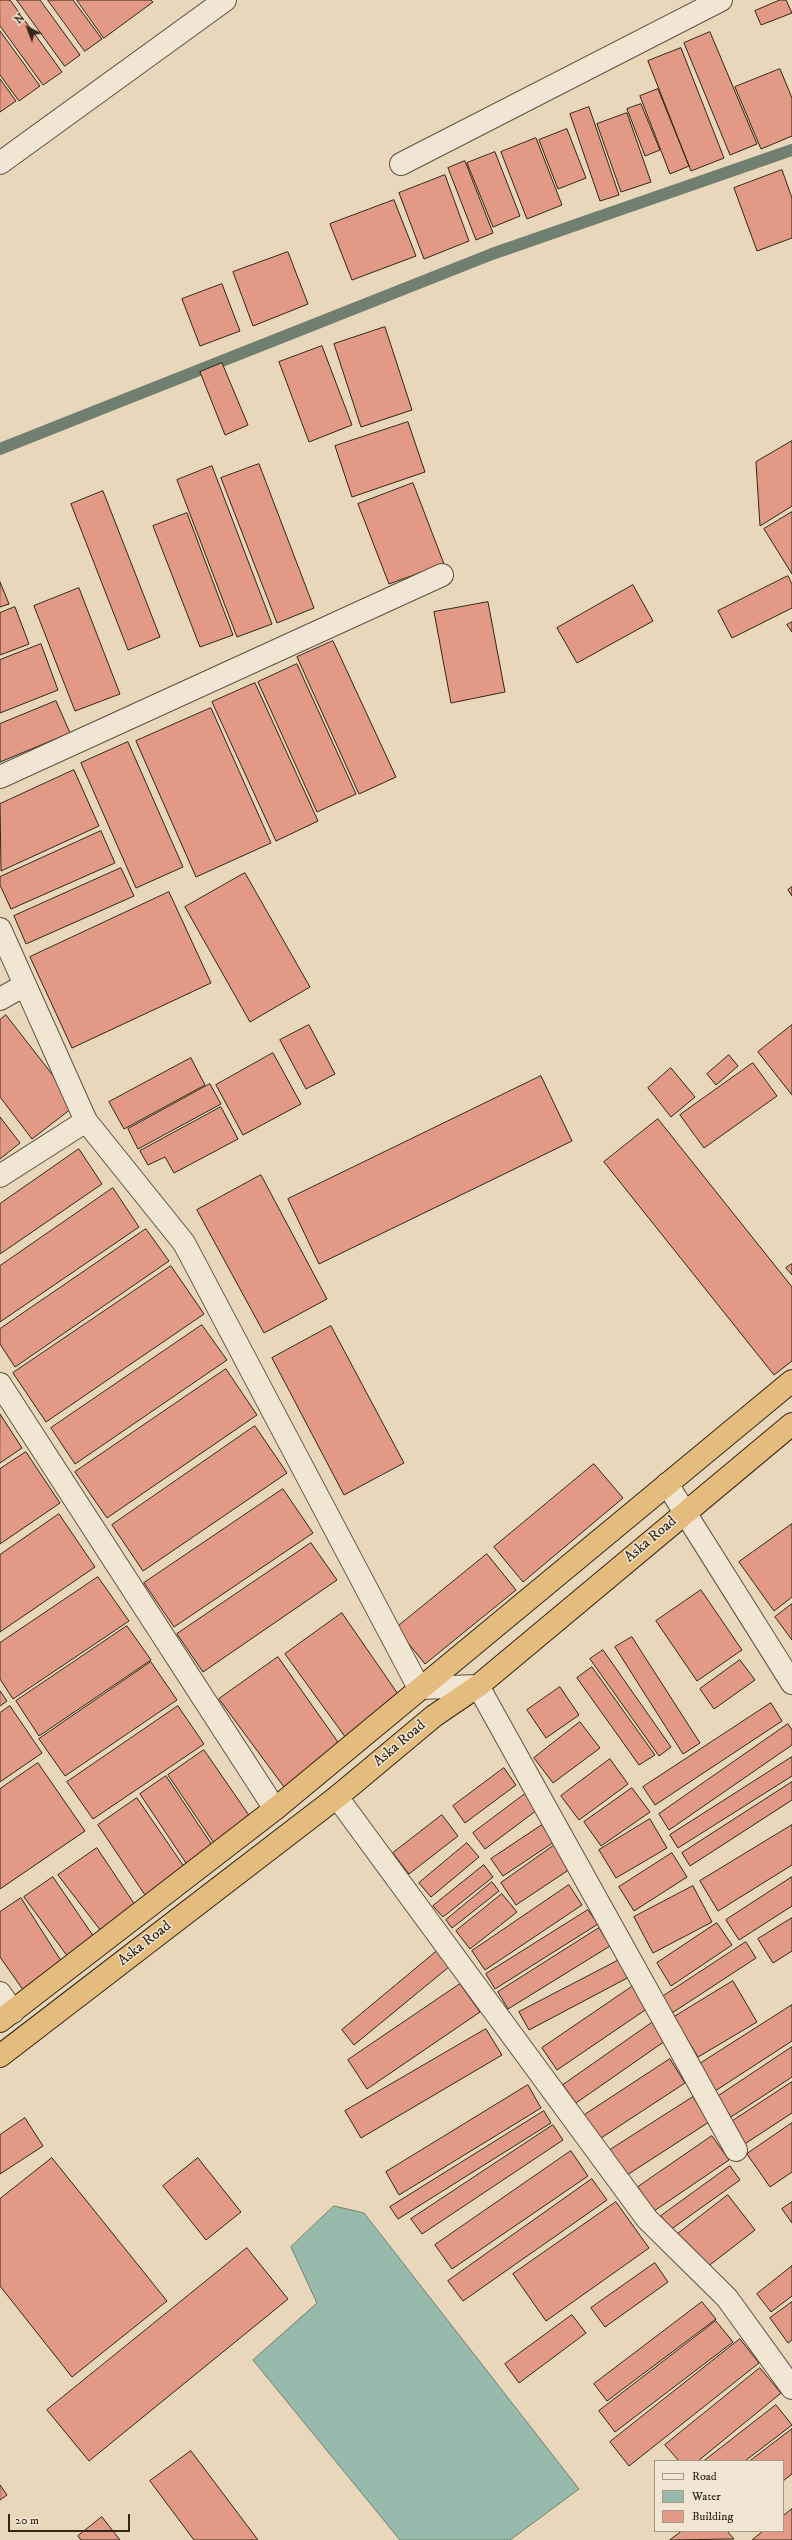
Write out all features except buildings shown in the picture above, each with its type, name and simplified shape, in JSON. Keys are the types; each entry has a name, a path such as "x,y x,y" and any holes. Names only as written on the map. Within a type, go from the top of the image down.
{"highway":[{"path":"6,2017 275,1809 419,1688 792,1381"},
{"name":"Aska Road","path":"0,2056 337,1797 434,1716 478,1686 792,1424"}],"street":[{"path":"0,163 225,0"},
{"path":"401,164 721,0"},
{"path":"0,777 442,575"},
{"path":"0,929 86,1121 184,1243 419,1688 478,1686 736,2150"},
{"path":"0,999 25,985"},
{"path":"0,1176 86,1121"},
{"path":"0,1384 275,1809"},
{"path":"667,1484 686,1511 792,1683"},
{"path":"337,1797 646,2219 727,2298 792,2388"},
{"path":"0,1993 6,2017"}],"water":[{"path":"334,2206 364,2213 579,2489 510,2540 400,2540 253,2360 317,2303 291,2247"}],"waterway":[{"path":"0,449 492,254 792,150"}]}
